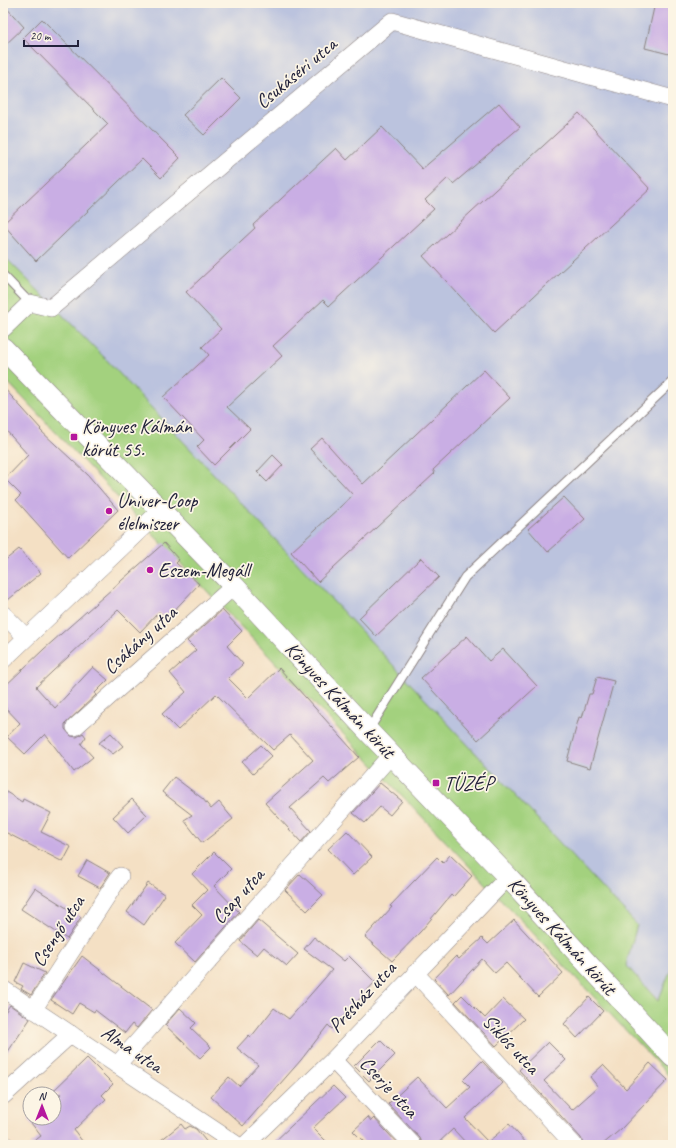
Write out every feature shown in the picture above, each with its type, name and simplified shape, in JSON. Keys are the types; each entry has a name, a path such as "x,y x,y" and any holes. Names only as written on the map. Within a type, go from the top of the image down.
{"street":[{"name":"Csukáséri utca","path":"30,303 51,308 392,21 673,99"},
{"path":"3,329 30,303"},
{"name":"Könyves Kálmán körút","path":"3,348 234,586 368,731 508,877 673,1057"},
{"path":"3,660 161,510"},
{"name":"Csákány utca","path":"75,727 234,586"},
{"path":"3,614 26,638"},
{"name":"Csap utca","path":"117,1065 392,755"},
{"name":"Csengő utca","path":"33,1010 120,876"},
{"name":"Présház utca","path":"245,1145 333,1060 508,877"},
{"name":"Siklós utca","path":"415,973 574,1145"},
{"name":"Alma utca","path":"3,989 237,1145"},
{"path":"3,1096 71,1034"},
{"name":"Cserje utca","path":"333,1060 413,1145"}],"lane":[{"path":"3,275 30,303"},
{"path":"368,731 465,577 673,381"}],"shaded area":[{"path":"3,3 673,3 673,964 659,1001 626,965 637,925 103,356 3,255"}],"green space":[{"path":"3,255 103,356 637,925 626,965 658,1001 673,964 673,1080 3,377"}],"building":[{"path":"655,3 673,3 673,55 645,48"},
{"path":"3,4 24,27 3,47"},
{"path":"42,19 180,158 161,178 142,159 36,261 3,224 108,124 23,38"},
{"path":"221,78 241,98 204,135 183,115"},
{"path":"499,103 520,127 453,184 448,178 425,200 434,209 329,306 323,300 273,346 282,356 227,407 250,429 214,465 197,447 204,440 163,397 209,355 202,347 221,329 186,292 255,228 253,225 336,148 347,160 382,127 422,169"},
{"path":"579,113 650,189 494,333 423,256"},
{"path":"484,370 510,398 433,470 435,473 318,582 291,552 353,495 310,449 322,438 363,484"},
{"path":"3,387 41,429 40,430 88,475 118,510 68,558 16,500 21,495 5,479 28,455 3,427"},
{"path":"273,455 283,465 267,482 257,472"},
{"path":"564,497 585,519 548,552 528,529"},
{"path":"164,543 179,560 176,563 199,584 166,619 159,612 140,632 118,610 36,687 55,708 93,667 108,680 95,693 96,695 65,724 65,729 71,736 77,737 83,733 86,737 81,744 93,757 74,772 45,734 25,754 7,737 20,723 3,705 3,688 44,649"},
{"path":"19,549 41,573 3,604 3,562"},
{"path":"421,558 439,577 376,636 359,618"},
{"path":"222,610 242,631 227,646 243,664 228,678 248,698 279,668 359,757 329,783 324,778 290,808 311,831 301,842 265,803 313,760 290,735 273,750 216,694 178,730 162,714 186,692 170,673 196,650 187,641"},
{"path":"467,636 489,661 503,649 537,686 478,740 421,678"},
{"path":"597,677 614,681 590,768 567,761 579,717 582,718 589,694 592,694"},
{"path":"111,733 123,746 113,754 99,743"},
{"path":"261,745 272,756 253,774 242,762"},
{"path":"174,777 203,799 211,809 219,802 233,819 202,843 184,820 192,815 162,792"},
{"path":"380,783 402,801 390,815 380,807 365,823 353,813"},
{"path":"3,790 22,802 23,799 51,813 41,832 71,847 63,862 3,831"},
{"path":"132,799 147,815 128,833 113,817"},
{"path":"347,831 372,857 353,875 328,849"},
{"path":"214,852 231,869 214,886 239,912 195,962 175,943 202,915 192,905 207,890 192,874"},
{"path":"450,855 472,876 453,897 451,895 421,931 392,961 365,937 392,907 390,906 437,857 443,863"},
{"path":"87,860 110,873 100,888 78,876"},
{"path":"300,874 323,895 307,911 285,890"},
{"path":"148,883 165,895 144,925 127,912"},
{"path":"35,888 81,917 67,939 21,909"},
{"path":"258,920 298,954 287,966 264,947 257,955 240,941"},
{"path":"514,920 563,973 538,997 506,963 495,973 482,959 449,995 434,979 456,956 459,959 482,938 488,944"},
{"path":"314,937 344,961 349,956 375,982 332,1029 328,1025 301,1060 243,1126 211,1097 229,1077 239,1086 258,1065 237,1048 249,1035 251,1037 274,1008 289,1019 332,970 304,949"},
{"path":"82,956 152,1010 137,1028 132,1024 125,1033 95,1010 94,1012 79,1003 72,1014 51,1000"},
{"path":"24,963 45,973 31,995 21,989 23,986 15,982"},
{"path":"462,995 485,1018 503,999 524,1019 496,1046 455,1002"},
{"path":"589,997 603,1011 577,1038 564,1024"},
{"path":"10,1005 30,1019 3,1059 3,1015"},
{"path":"180,1008 196,1023 191,1028 211,1047 200,1058 165,1025"},
{"path":"380,1040 395,1055 369,1081 354,1066"},
{"path":"548,1042 566,1060 544,1081 572,1110 598,1087 590,1077 603,1065 626,1089 650,1063 668,1080 621,1129 602,1145 584,1145 581,1138 519,1070"},
{"path":"87,1058 113,1084 102,1095 106,1099 74,1130 85,1145 29,1145 41,1136 33,1126 62,1126 62,1086 58,1086"},
{"path":"482,1061 503,1083 465,1118 488,1142 509,1124 528,1145 468,1145 453,1129 436,1145 423,1145 420,1138 388,1104 417,1077 447,1108 470,1087 463,1080"},
{"path":"333,1086 345,1098 313,1128 330,1145 271,1145"},
{"path":"368,1117 371,1121 374,1118 399,1145 367,1145 353,1131"},
{"path":"181,1124 185,1129 190,1126 196,1129 209,1145 155,1145"}],"place":[{"name":"Könyves Kálmán körút 55.","path":"74,437"},
{"name":"Univer-Coop élelmiszer","path":"109,511"},
{"name":"Eszem-Megáll","path":"150,570"},
{"name":"TÜZÉP","path":"436,783"}]}
